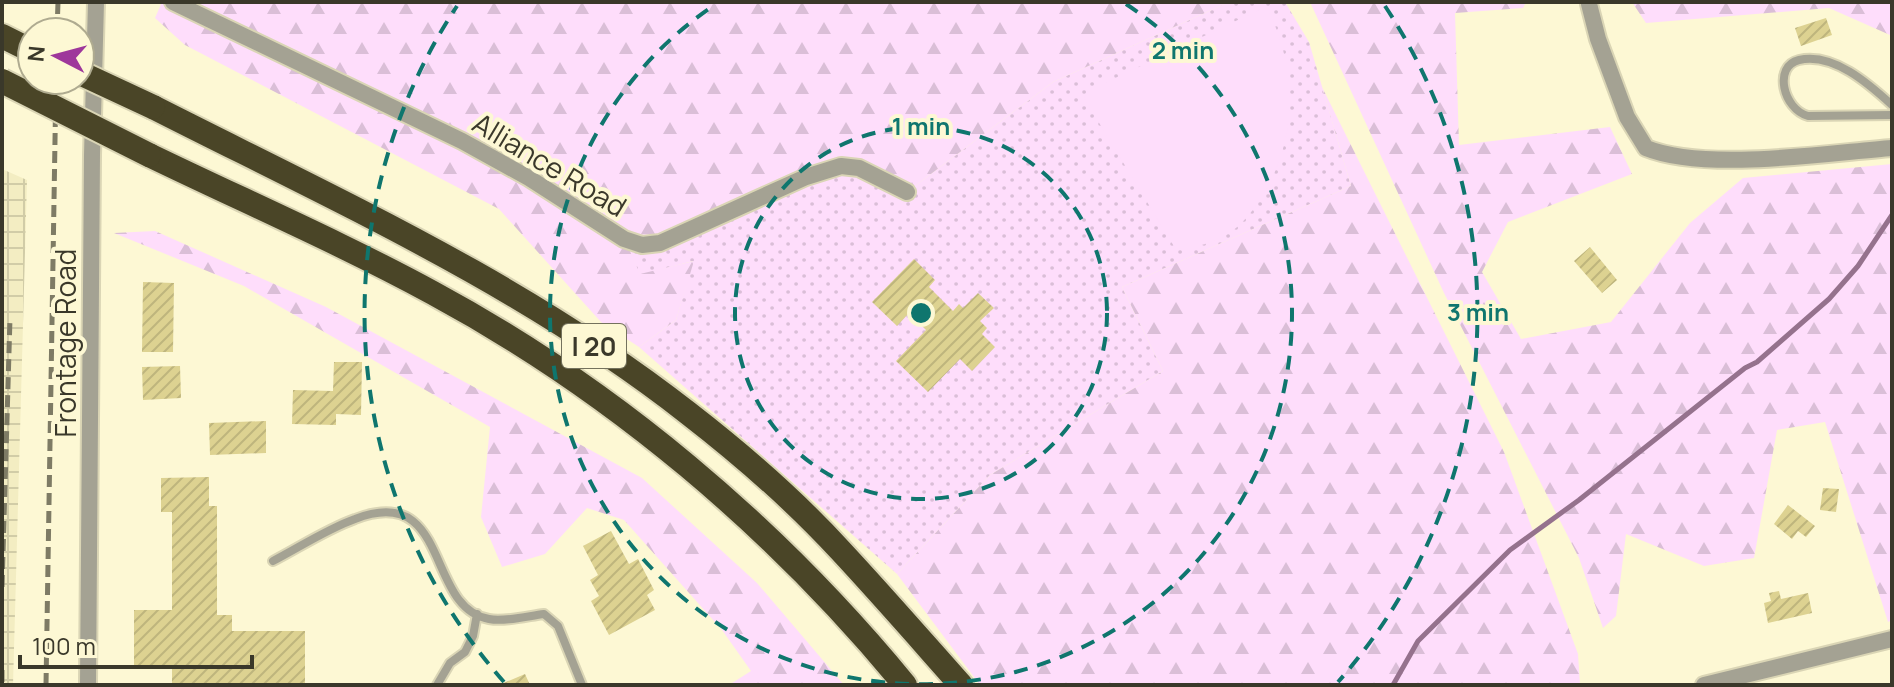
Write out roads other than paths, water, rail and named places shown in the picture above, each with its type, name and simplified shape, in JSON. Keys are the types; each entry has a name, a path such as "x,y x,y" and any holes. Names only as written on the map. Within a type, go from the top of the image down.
{"highway":[{"name":"I 20","path":"96,80 432,248 524,300 628,369 688,413 799,508 840,549 961,685"},
{"name":"I 20","path":"2,81 432,292 497,330 597,396 655,440 753,523 864,636 905,685"}],"street":[{"name":"Frontage Road","path":"88,685 96,2"},
{"name":"Alliance Road","path":"173,2 462,141 529,178 624,239 642,245 660,243 806,177 841,166 859,168 907,192"},
{"path":"1589,4 1598,39 1627,117 1646,148 1674,156 1718,159 1892,148"},
{"path":"1704,685 1892,639"}],"lane":[{"path":"1892,105 1857,76 1828,62 1800,60 1790,64 1786,71 1786,97 1799,113 1808,116 1892,115"},
{"path":"273,561 356,518 383,513 407,515 421,526 454,591 477,614 489,619 544,614 558,626 582,685"},
{"path":"437,685 450,663 465,652 473,636 477,614"}],"waterway":[{"path":"1393,685 1418,641 1510,550 1579,500 1745,368 1757,362 1829,299 1858,266 1892,215"}],"railway":[{"path":"58,2 58,16"},
{"path":"46,685 56,96"},
{"path":"2,587 10,318"},
{"path":"2,670 2,685"}]}
